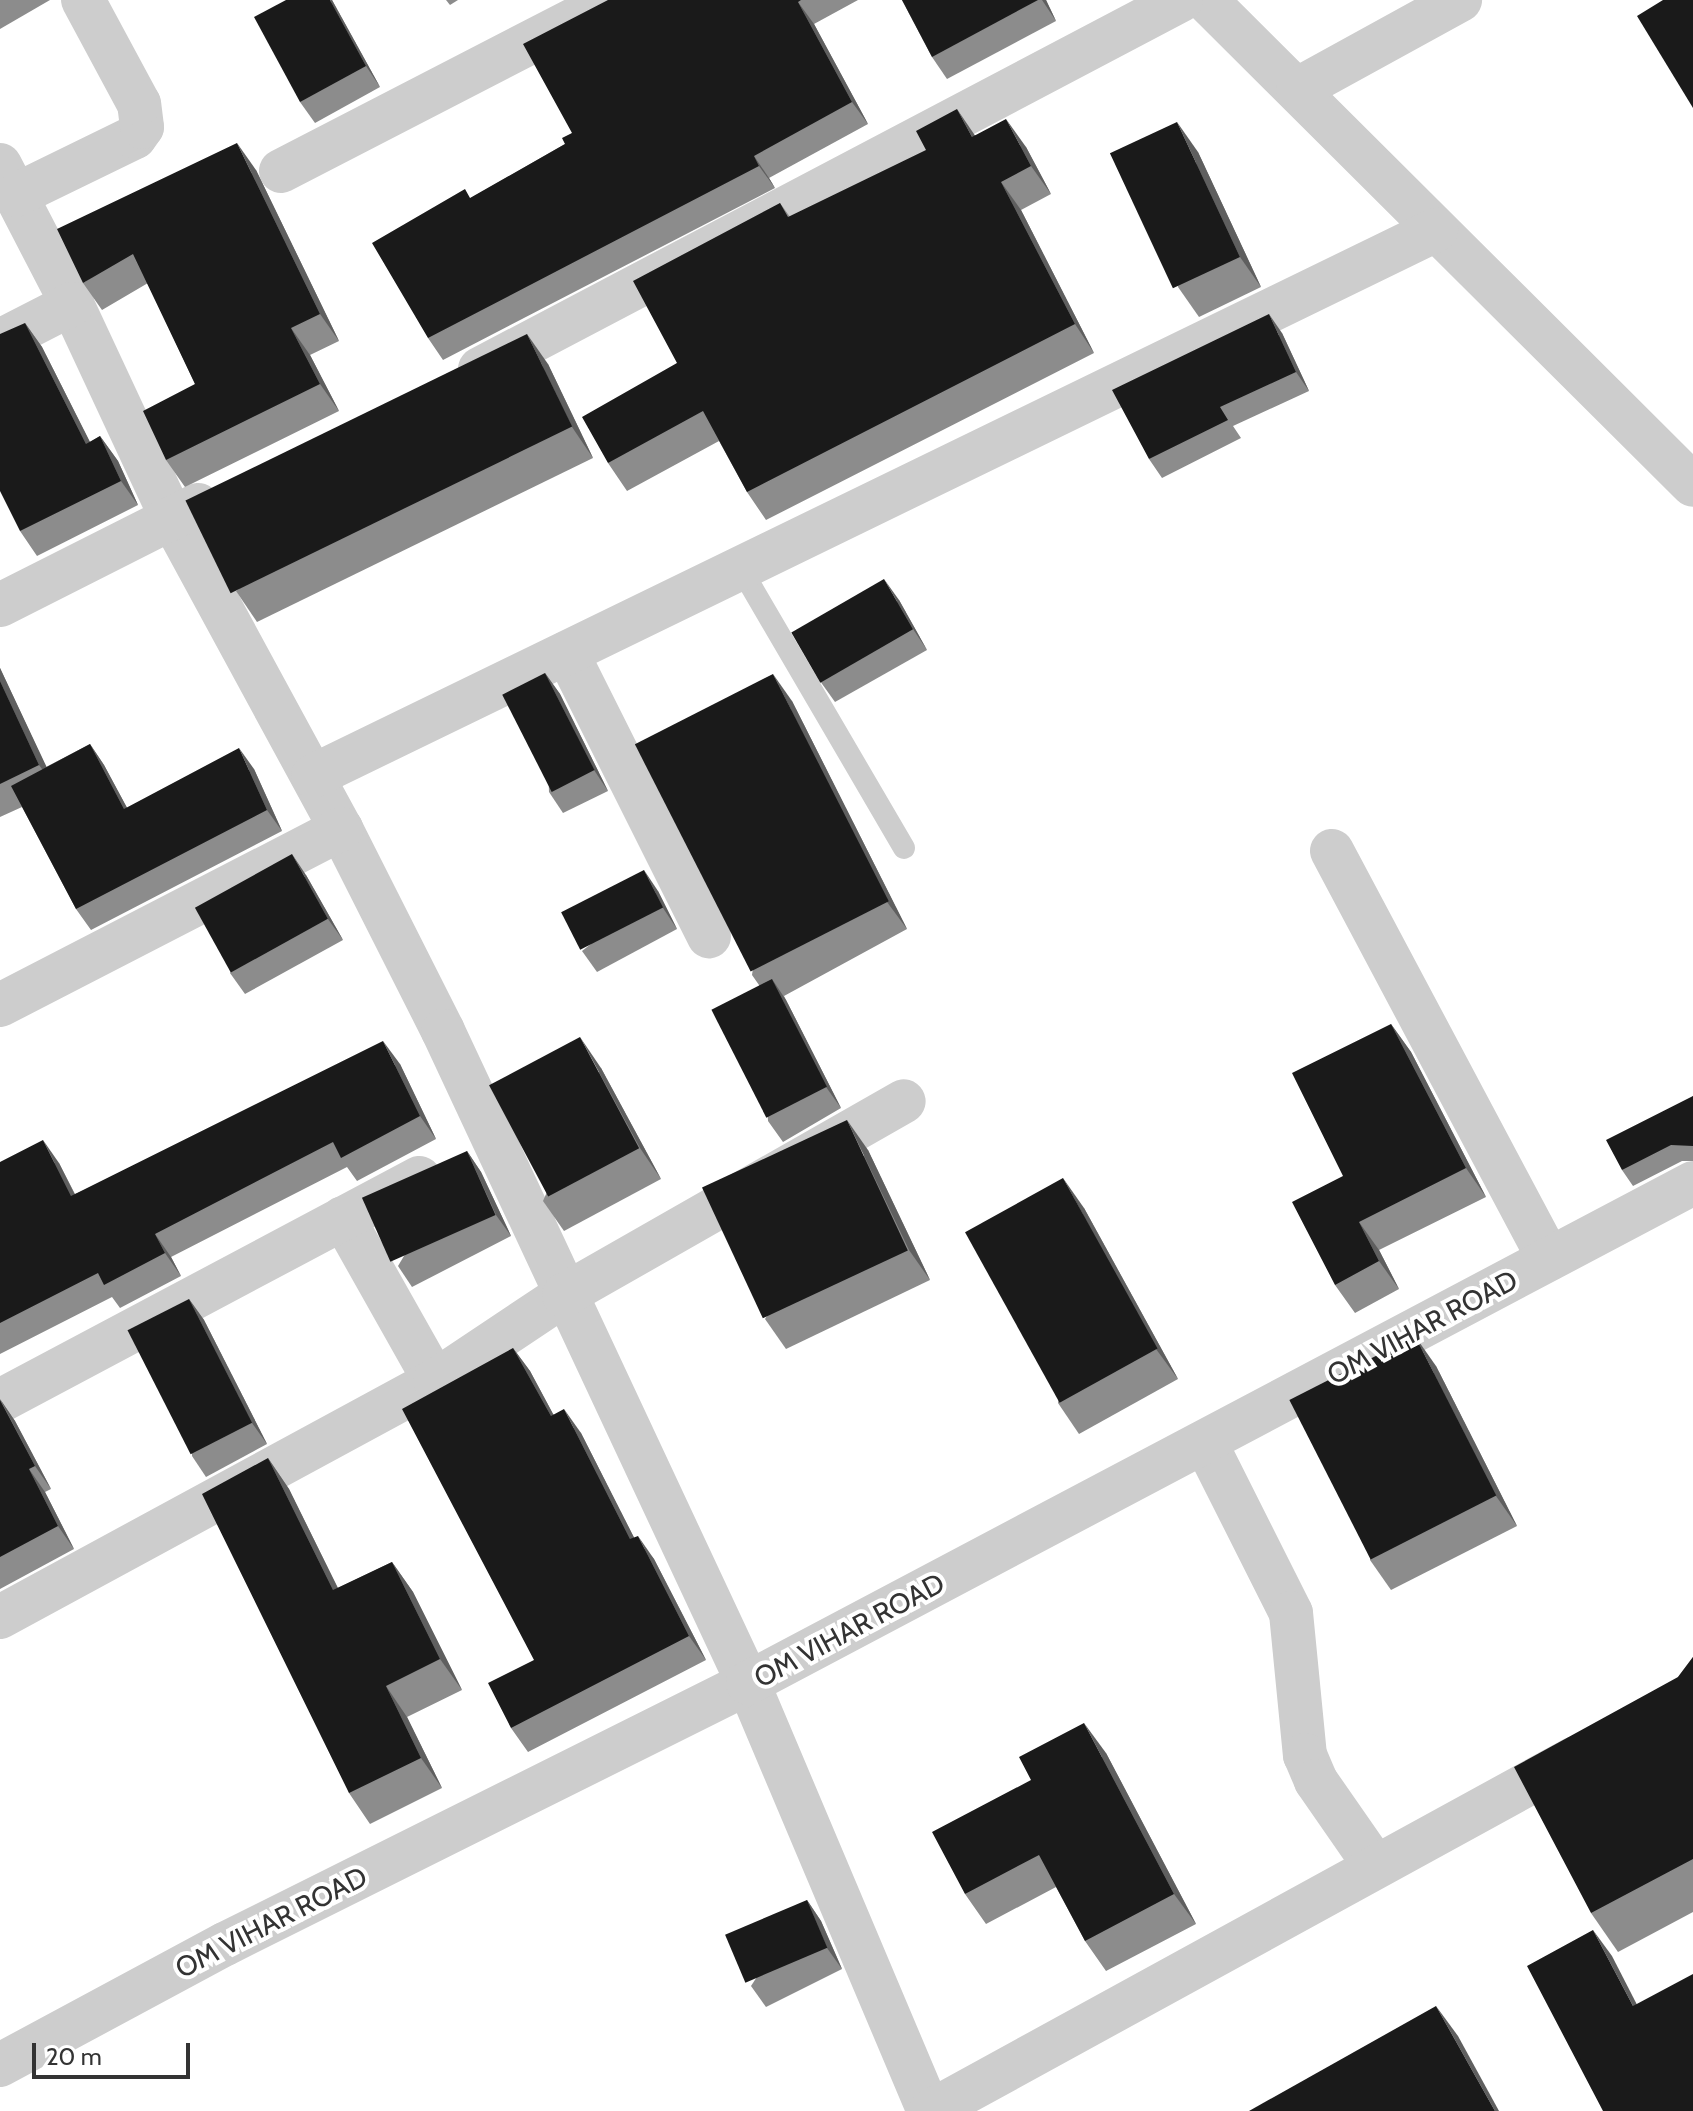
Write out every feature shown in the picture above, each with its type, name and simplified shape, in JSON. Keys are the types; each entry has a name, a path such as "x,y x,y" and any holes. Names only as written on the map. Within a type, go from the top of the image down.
{"street":[{"path":"83,0 139,104 142,127 135,137 8,180 72,304 172,518 341,829 491,1138 748,1683 930,2111 1610,1739"},
{"path":"281,171 612,0"},
{"path":"441,388 1181,0"},
{"path":"1206,0 1693,485"},
{"path":"1298,89 1460,0"},
{"path":"313,776 1436,230"},
{"path":"0,341 72,304"},
{"path":"0,605 228,490"},
{"path":"567,653 709,936"},
{"path":"0,1005 341,829"},
{"path":"1332,851 1549,1259"},
{"path":"0,1617 435,1381 564,1295 904,1101"},
{"path":"0,1401 491,1138"},
{"name":"OM VIHAR ROAD","path":"0,2065 225,1944 748,1683 1693,1183"},
{"path":"343,1218 435,1381"},
{"path":"1205,1442 1291,1613 1305,1755 1316,1781 1375,1866"}],"lane":[{"path":"741,569 904,848"}],"building":[{"path":"286,0 330,0 366,66 300,102 254,17"},
{"path":"608,0 801,0 798,2 852,102 754,156 759,166 428,338 372,243 465,189 470,198 565,144 562,138 572,133 523,44"},
{"path":"902,0 1038,0 932,57"},
{"path":"1663,0 1693,0 1693,108 1637,16"},
{"path":"957,109 972,137 1006,119 1031,166 1001,182 1075,324 747,492 703,411 608,463 582,417 677,363 633,281 780,203 788,217 926,150 916,131"},
{"path":"1177,122 1240,257 1173,288 1110,153"},
{"path":"237,143 320,314 291,328 320,384 166,460 143,411 195,384 133,254 83,283 57,229"},
{"path":"1269,314 1296,372 1220,407 1228,420 1149,459 1112,390"},
{"path":"25,323 86,444 100,436 121,481 20,531 0,491 0,334"},
{"path":"527,334 572,427 231,593 185,501"},
{"path":"884,579 913,629 820,683 791,632"},
{"path":"545,673 594,770 552,792 502,695"},
{"path":"773,674 889,901 751,972 635,744"},
{"path":"0,681 39,765 0,784"},
{"path":"90,744 124,809 239,748 267,810 76,909 11,786"},
{"path":"292,854 328,919 231,973 195,908"},
{"path":"644,870 663,907 580,950 561,912"},
{"path":"772,979 827,1087 766,1118 711,1010"},
{"path":"1391,1024 1466,1168 1359,1222 1379,1261 1335,1285 1292,1202 1343,1176 1292,1073"},
{"path":"580,1037 639,1148 548,1197 489,1085"},
{"path":"383,1041 420,1116 341,1158 333,1142 155,1234 165,1253 104,1285 98,1273 0,1323 0,1162 43,1140 71,1196"},
{"path":"1693,1096 1693,1146 1671,1145 1622,1170 1606,1140"},
{"path":"847,1120 908,1251 763,1318 702,1188"},
{"path":"467,1151 495,1215 390,1262 362,1198"},
{"path":"1063,1178 1158,1349 1060,1403 965,1232"},
{"path":"189,1299 252,1423 191,1454 128,1330"},
{"path":"1415,1336 1496,1495 1371,1560 1289,1400"},
{"path":"513,1348 551,1416 564,1409 630,1539 638,1536 689,1636 511,1728 488,1683 534,1660 402,1409"},
{"path":"0,1400 35,1466 29,1469 58,1526 0,1557"},
{"path":"268,1458 333,1590 392,1562 440,1659 386,1686 421,1758 349,1793 202,1494"},
{"path":"1693,1657 1693,1859 1591,1913 1514,1767 1678,1677"},
{"path":"1084,1723 1174,1894 1085,1941 1039,1855 965,1894 932,1832 1031,1780 1019,1757"},
{"path":"807,1900 827,1948 745,1983 725,1935"},
{"path":"1593,1930 1633,2006 1693,1974 1693,2111 1603,2111 1527,1966"},
{"path":"1436,2006 1495,2111 1249,2111"}]}
